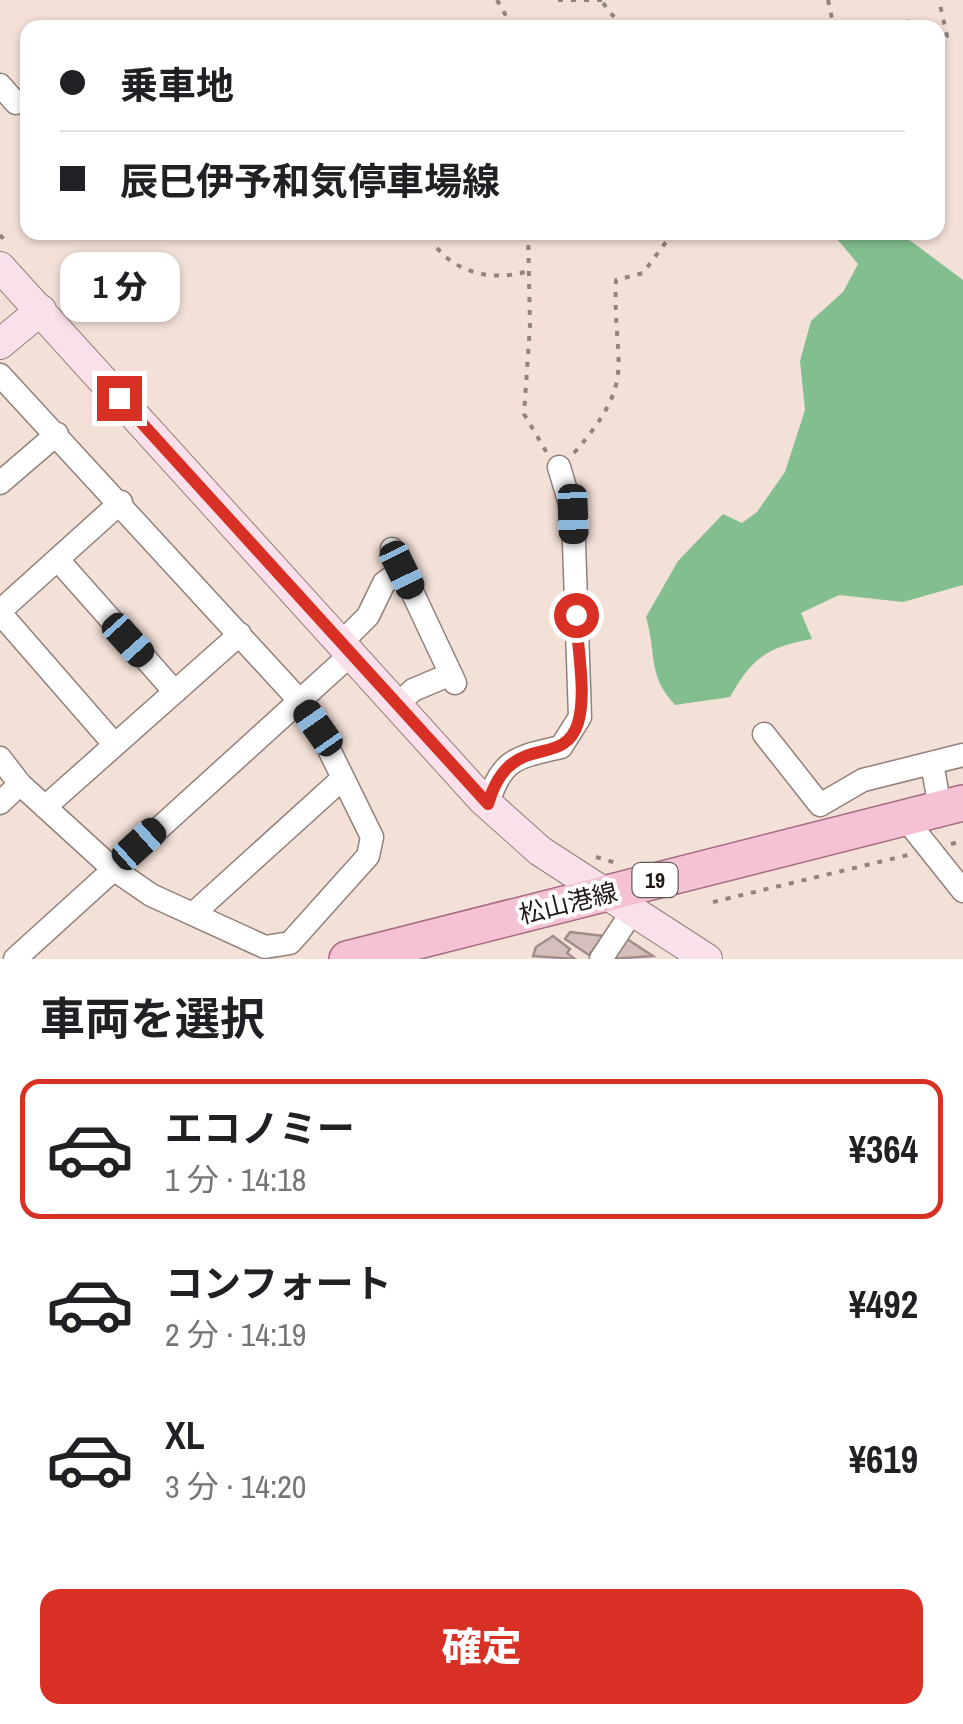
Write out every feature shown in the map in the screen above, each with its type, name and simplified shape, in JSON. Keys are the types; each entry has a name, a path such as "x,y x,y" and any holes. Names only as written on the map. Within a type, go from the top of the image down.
{"main road":[{"path":"6,257 40,310 395,707 488,804 540,851 618,890 708,959"},
{"path":"0,344 40,310"},
{"name":"松山港線","path":"348,959 889,820 954,810"}],"street":[{"path":"0,375 299,700 318,728 372,837 368,856 290,942 265,947 152,896 112,868 20,784 0,758"},
{"path":"0,484 56,434"},
{"path":"488,804 500,770 524,756 561,747 580,717 573,514 559,467"},
{"path":"115,745 0,612 120,502"},
{"path":"58,560 175,692"},
{"path":"15,959 299,700 344,650 368,616 397,560 453,678 413,690 395,707"},
{"path":"45,807 240,634"},
{"path":"764,734 820,806 863,780 963,755"},
{"path":"932,763 954,810"},
{"path":"193,914 342,779"},
{"path":"863,780 889,820 930,849 963,891"},
{"path":"0,803 20,784"},
{"path":"601,959 618,890"}],"path":[{"path":"558,0 604,1 614,16"},
{"path":"0,235 6,257"},
{"path":"528,240 524,414 533,435 559,467 590,434 614,398 622,354 615,311 616,280 642,273 666,242"},
{"path":"437,248 457,265 486,276 510,277 528,271"},
{"path":"713,902 963,841"},
{"path":"590,854 618,890"}],"green space":[{"path":"838,240 909,240 963,280 963,585 903,602 839,595 801,613 812,639 762,656 730,697 675,705 656,674 646,617 678,561 723,514 742,523 757,512 785,472 805,410 800,361 811,321 843,292 858,264"}],"building":[{"path":"570,932 604,936 589,955 565,939"},
{"path":"553,936 570,949 567,953 575,959 533,956 536,947"},
{"path":"624,937 653,956 611,959"}],"route":[{"path":"119,398 348,656 488,804 500,770 524,756 561,747 577,728 580,717 576,615"}]}
